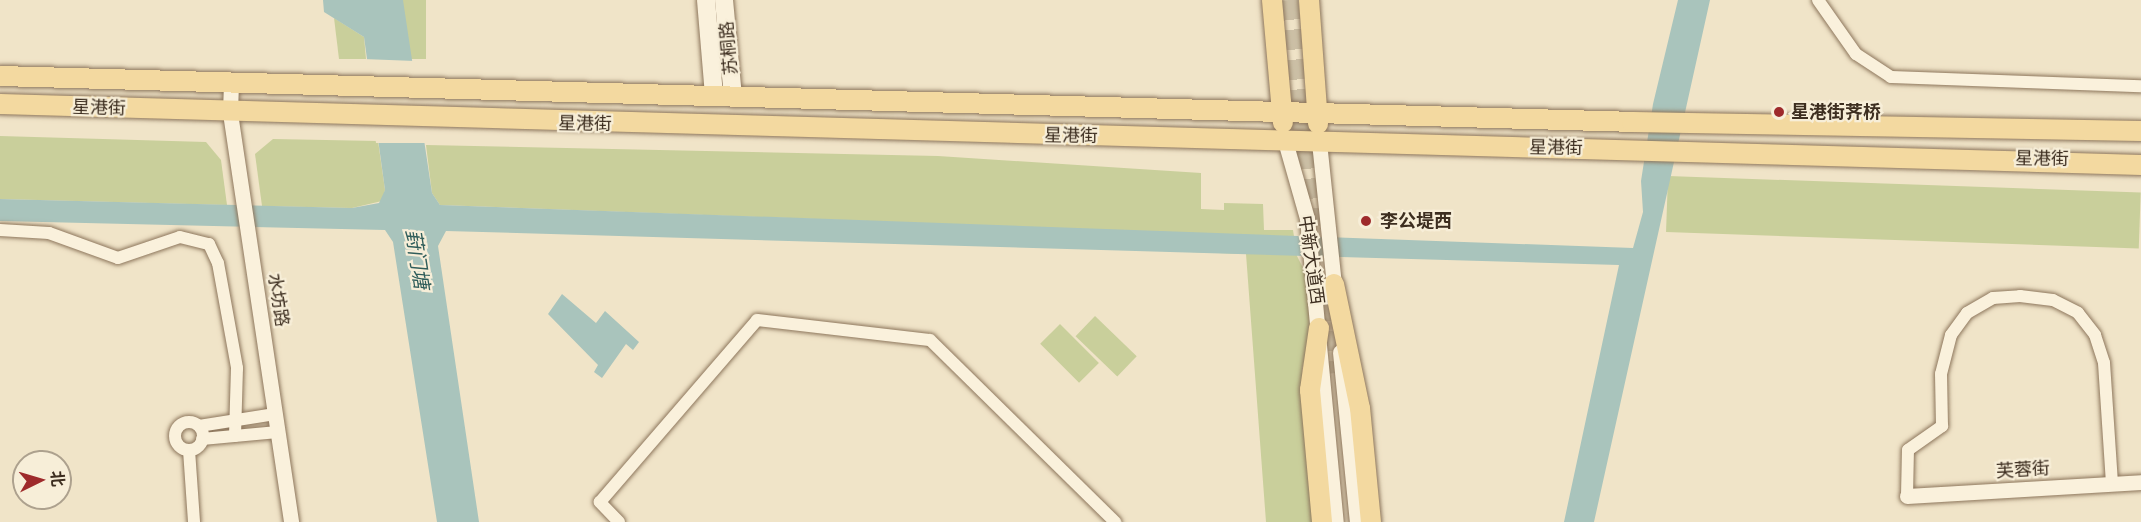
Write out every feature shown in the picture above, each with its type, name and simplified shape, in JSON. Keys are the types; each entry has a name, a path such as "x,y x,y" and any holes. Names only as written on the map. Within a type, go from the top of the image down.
{"main road":[{"name":"苏桐路","path":"706,0 712,67 724,97"},
{"name":"苏桐路","path":"724,0 730,65 724,97"},
{"name":"中新大道西","path":"1272,0 1285,141"},
{"name":"中新大道西","path":"1309,0 1319,142"},
{"path":"712,67 730,65"},
{"name":"星港街","path":"0,76 2135,134"},
{"name":"星港街","path":"0,104 434,120 2135,162"},
{"path":"1334,284 1360,408 1371,522"},
{"path":"1319,328 1310,390 1322,522"}],"street":[{"path":"1818,0 1856,54 1891,77 2141,86"},
{"name":"水坊路","path":"231,83 230,113 291,522"},
{"name":"中新大道西","path":"1285,141 1307,218 1336,522"},
{"name":"中新大道西","path":"1319,142 1357,522"},
{"path":"0,230 49,233 122,258 180,237 208,244 218,263 237,368 235,436"},
{"path":"1907,496 1908,450 1942,426 1941,374 1951,334 1967,313 1993,298 2020,296 2053,300 2078,314 2096,335 2104,363 2112,484"},
{"path":"620,522 600,502 757,320 930,340 1115,522"},
{"path":"194,522 189,450 201,432 234,422 275,414"},
{"path":"189,450 178,445 175,432 183,423 201,432 235,436 278,432"},
{"name":"芙蓉街","path":"1907,496 2141,482"}],"green space":[{"path":"403,0 426,0 426,59 403,59"},
{"path":"334,18 364,37 366,59 339,59"},
{"path":"0,136 206,142 221,160 227,205 0,199"},
{"path":"273,139 378,141 385,190 382,201 352,208 262,206 255,154"},
{"path":"426,145 938,156 1201,173 1201,209 1224,210 1224,203 1263,204 1264,230 1293,230 1297,256 1310,282 1312,324 1302,370 1316,522 1266,522 1246,254 1108,249 1107,230 440,205 432,193"},
{"path":"1668,176 2141,193 2139,248 1666,232"},
{"path":"1095,316 1137,356 1117,376 1076,336"},
{"path":"1060,324 1099,363 1079,383 1040,344"}],"water":[{"name":"葑门塘","path":"323,0 403,0 432,193 440,205 1633,248 1643,212 1641,181 1653,104 1678,0 1710,0 1594,522 1564,522 1619,265 446,231 438,246 479,522 437,522 393,242 385,230 0,221 0,199 352,208 379,203 385,190 364,37 324,12"},
{"path":"562,294 596,323 605,311 639,342 633,350 626,344 602,378 594,372 598,365 548,314"}],"pier":[{"path":"363,59 415,61 429,143 376,143"}],"tunnel":[{"path":"1288,0 1313,227"},
{"path":"1331,301 1338,373"}],"place":[{"name":"星港街荠桥","path":"1779,112"},
{"name":"李公堤西","path":"1366,221"}]}
